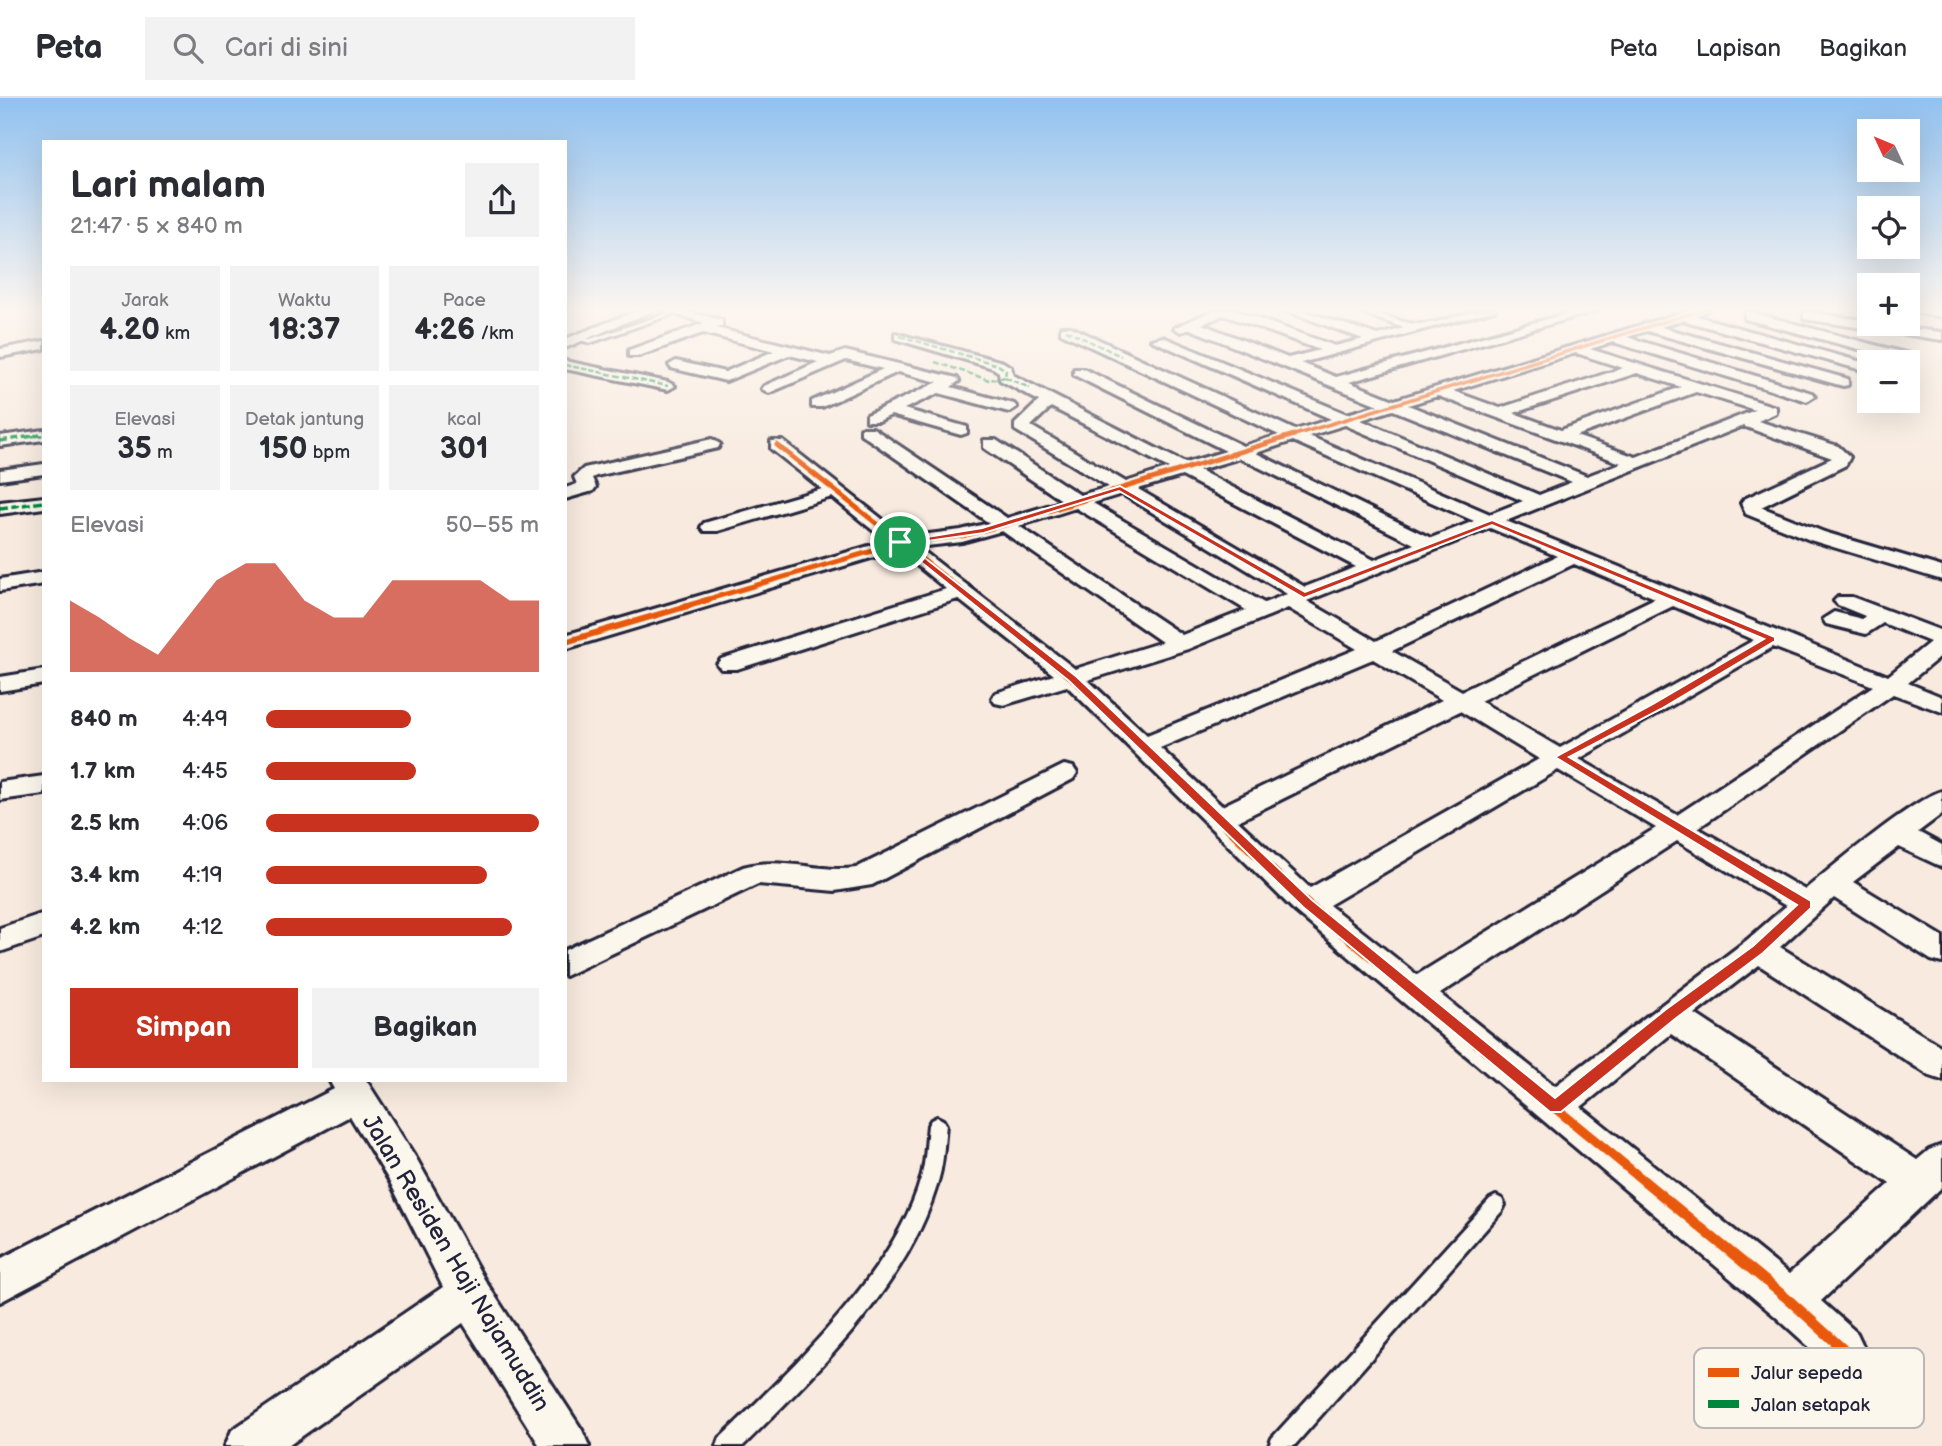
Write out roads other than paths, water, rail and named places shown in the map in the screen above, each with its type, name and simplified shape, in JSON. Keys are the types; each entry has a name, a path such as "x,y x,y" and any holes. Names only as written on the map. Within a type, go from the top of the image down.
{"street":[{"path":"604,373 668,386"},
{"path":"709,373 726,377 735,373"},
{"path":"769,389 805,373"},
{"path":"817,404 885,373"},
{"path":"917,373 952,381 890,410 870,425 1003,525 1180,644"},
{"path":"968,373 989,380 1005,377 1041,390 1183,471 1374,568"},
{"path":"1005,377 1007,373"},
{"path":"1076,373 1073,374 1431,545"},
{"path":"1158,373 1492,523 1771,639 1942,705"},
{"path":"1240,374 1244,373"},
{"path":"1316,373 1588,483"},
{"path":"1337,381 1366,373"},
{"path":"568,634 895,538 962,536 1003,525 1438,391 1476,373"},
{"path":"1544,373 1576,388"},
{"path":"1500,413 1623,373"},
{"path":"1654,373 1770,410"},
{"path":"1730,373 1807,396"},
{"path":"1811,373 1843,382"},
{"path":"1240,374 1540,502"},
{"path":"1004,698 1180,644 1492,523 1857,375"},
{"path":"1562,435 1697,386"},
{"path":"938,388 1009,407"},
{"path":"1041,390 1021,427 1460,701 1560,757 1807,904"},
{"path":"1438,391 1636,463"},
{"path":"890,410 961,430"},
{"path":"1746,422 1832,450 1842,457 1840,461 1750,503 1754,510 1818,536 1942,574"},
{"path":"0,441 42,435"},
{"path":"567,493 587,487 583,477 590,472 712,444"},
{"path":"990,444 1078,502 1262,611"},
{"path":"777,445 1073,679 1307,904 1790,1301 1842,1348"},
{"path":"0,475 42,469"},
{"path":"710,527 834,491"},
{"path":"0,508 42,502"},
{"path":"1141,747 1376,650 1572,556"},
{"path":"0,585 42,578"},
{"path":"1217,820 1672,598"},
{"path":"729,664 823,637 891,627 970,599"},
{"path":"1415,992 1467,963 1679,827 1891,685 1942,642 1880,614 1866,627 1840,610"},
{"path":"1307,904 1560,757 1657,706 1771,639"},
{"path":"0,684 42,677"},
{"path":"567,963 753,874 775,871 843,882 862,878 1064,773"},
{"path":"0,791 42,785"},
{"path":"1555,1108 1670,1015 1758,949 1832,883 1942,800"},
{"path":"1896,833 1942,857"},
{"path":"1832,883 1942,951"},
{"path":"0,940 42,926"},
{"path":"1758,949 1942,1065"},
{"path":"1670,1015 1930,1172 1790,1301"},
{"path":"0,1281 351,1087"},
{"name":"Jalan Residen Haji Najamuddin","path":"351,1087 402,1170 469,1294 566,1446"},
{"path":"248,1446 469,1294"}],"lane":[{"path":"728,1446 803,1371 892,1257 916,1216 930,1179 937,1125"},
{"path":"1280,1446 1496,1205"}]}
